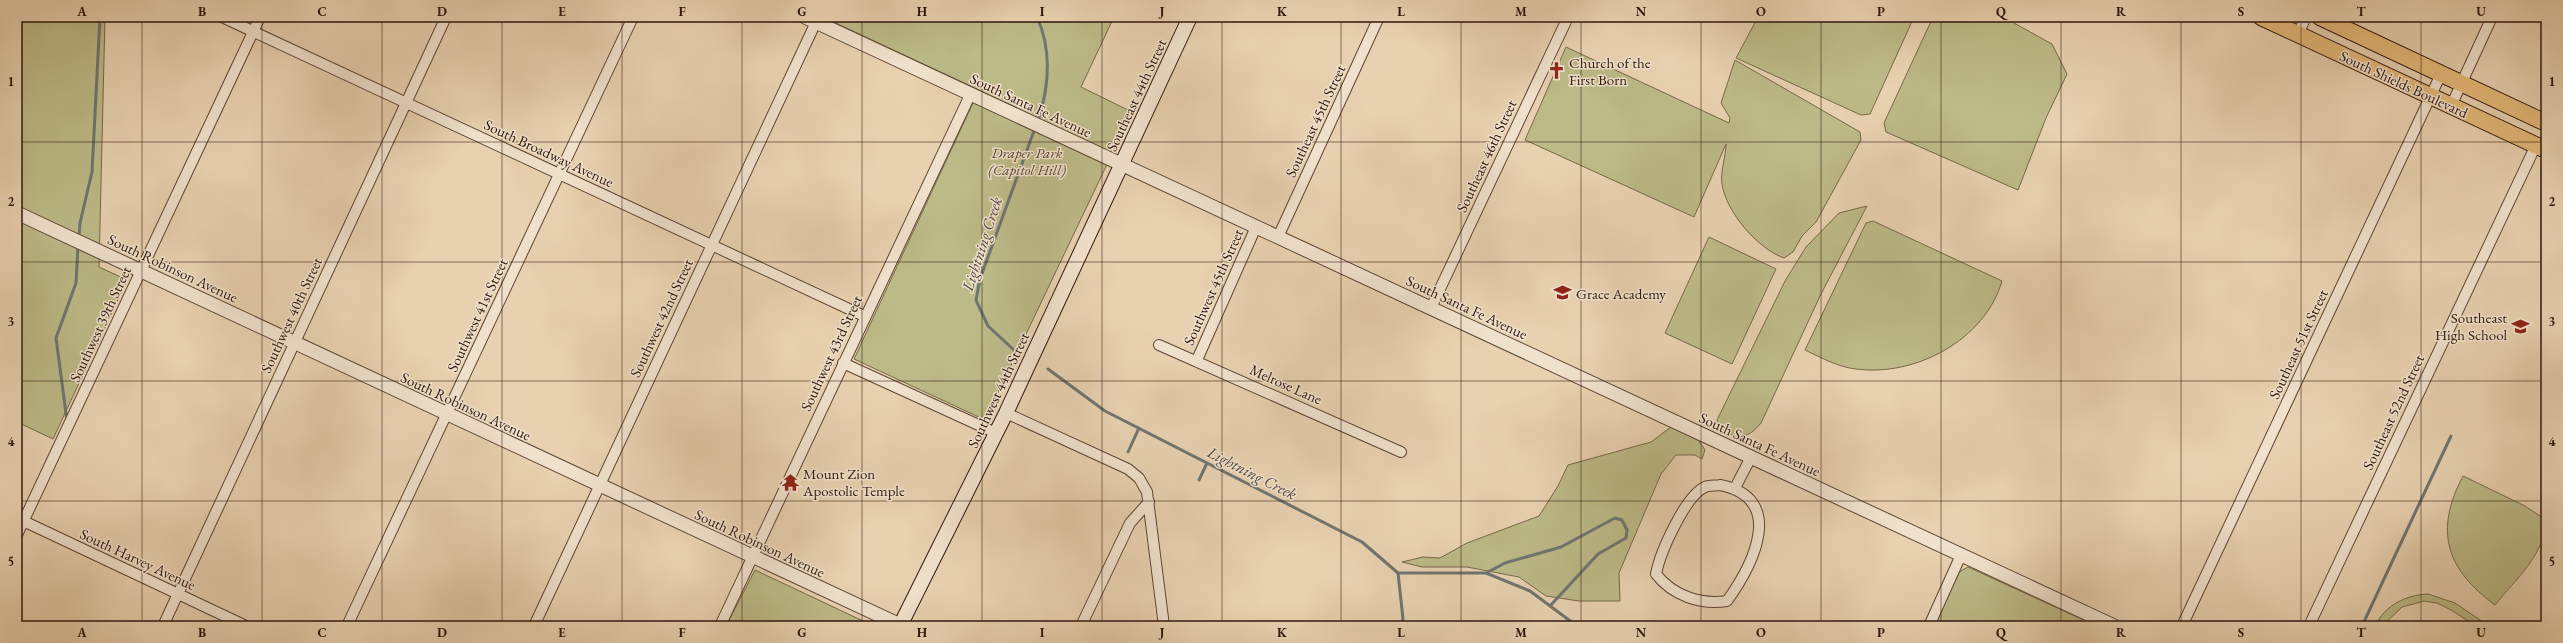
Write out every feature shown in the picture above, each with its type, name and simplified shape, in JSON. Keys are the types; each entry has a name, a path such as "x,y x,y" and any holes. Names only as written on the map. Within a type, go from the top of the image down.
{"main road":[{"name":"Southeast 44th Street","path":"1122,166 1190,17"},
{"name":"South Shields Boulevard","path":"2261,17 2541,147"},
{"name":"South Shields Boulevard","path":"2320,17 2546,123"},
{"name":"Southwest 44th Street","path":"901,626 1006,413 1122,166"}],"street":[{"name":"South Broadway Avenue","path":"222,17 864,316"},
{"name":"Southwest 39th Street","path":"17,535 20,520 142,272 260,17"},
{"name":"Southwest 40th Street","path":"163,626 446,17"},
{"name":"Southwest 41st Street","path":"347,626 633,17"},
{"name":"Southeast 45th Street","path":"1278,237 1379,17"},
{"name":"Southeast 46th Street","path":"1431,308 1568,17"},
{"path":"2298,34 2306,17"},
{"path":"2451,106 2492,17"},
{"name":"South Santa Fe Avenue","path":"810,20 971,93 1122,166 1278,237 2114,626"},
{"name":"Southwest 42nd Street","path":"534,626 711,245 810,20"},
{"name":"Southeast 51st Street","path":"2182,626 2441,74"},
{"name":"Southwest 43rd Street","path":"720,626 864,316 971,93"},
{"name":"Southeast 52nd Street","path":"2309,626 2541,147"},
{"name":"South Robinson Avenue","path":"17,213 901,626"},
{"name":"Southwest 45th Street","path":"1197,360 1256,227"},
{"name":"Melrose Lane","path":"1159,345 1197,360 1401,452"},
{"path":"843,363 996,433"},
{"path":"1006,413 1128,468 1143,482 1149,502 1164,626"},
{"path":"1735,488 1751,457"},
{"path":"1720,485 1735,488 1753,501 1758,514 1757,547 1727,601 1713,603 1697,601 1663,583 1656,574 1658,562 1692,497 1705,486 1720,485"},
{"path":"1081,626 1130,523 1149,502"},
{"name":"South Harvey Avenue","path":"20,520 246,626"},
{"path":"1929,626 1961,555"}],"green space":[{"path":"17,17 105,17 99,267 127,280 53,439 17,422"},
{"name":"Draper Park (Capitol Hill)","path":"823,17 1114,17 1081,87 1132,112 985,420 854,359 979,90"},
{"path":"1758,17 1914,17 1870,114 1861,115 1736,58"},
{"path":"1933,17 2003,17 2052,44 2067,74 2046,118 2018,190 1886,132 1884,123"},
{"path":"1566,47 1729,123 1730,118 1721,103 1735,60 1860,132 1861,140 1816,222 1802,236 1793,252 1784,258 1764,247 1754,238 1730,206 1722,184 1722,169 1726,144 1694,217 1525,140"},
{"path":"1867,206 1821,294 1761,423 1752,432 1743,436 1733,435 1720,430 1717,420 1785,281 1806,247 1839,213"},
{"path":"1873,221 2002,281 1993,302 1980,321 1964,337 1945,350 1924,360 1901,367 1879,370 1856,369 1843,366 1830,362 1805,350 1866,223"},
{"path":"1709,237 1776,269 1732,364 1665,333"},
{"path":"1671,427 1697,438 1705,450 1702,459 1695,455 1676,455 1661,474 1619,573 1620,601 1579,601 1546,596 1519,577 1467,567 1422,567 1402,562 1423,557 1440,558 1467,543 1539,516 1558,486 1568,465 1651,442"},
{"path":"2463,476 2525,506 2546,520 2545,532 2535,555 2520,576 2495,605 2478,591 2465,577 2456,563 2450,548 2447,531 2449,514 2454,496"},
{"path":"1968,567 2092,624 2091,626 1934,626 1959,572"},
{"path":"755,570 863,621 871,626 726,626"},
{"path":"2428,594 2455,603 2489,626 2476,626 2437,603 2424,601 2402,607 2382,626 2375,626 2384,612 2397,602 2412,596"}],"waterway":[{"path":"79,238 80,223 92,172 100,17"},
{"name":"Lightning Creek","path":"1037,17 1042,30 1047,55 1045,95 1038,121"},
{"name":"Lightning Creek","path":"1015,351 988,326 976,300 980,279 1035,128"},
{"path":"67,421 56,338 76,283 78,246"},
{"name":"Lightning Creek","path":"1048,369 1105,411 1362,542 1398,573 1403,619 1401,626"},
{"path":"1128,452 1139,428"},
{"path":"2362,626 2451,436"},
{"path":"1199,480 1207,463"},
{"path":"1486,573 1505,563 1561,547 1615,518 1622,520 1627,530 1626,538 1598,554 1550,606"},
{"path":"1398,573 1486,573 1530,591 1577,626"}],"place":[{"name":"Church of the First Born","path":"1556,71"},
{"name":"Grace Academy","path":"1563,293"},
{"name":"Southeast High School","path":"2520,326"},
{"name":"Mount Zion Apostolic Temple","path":"790,482"}]}
